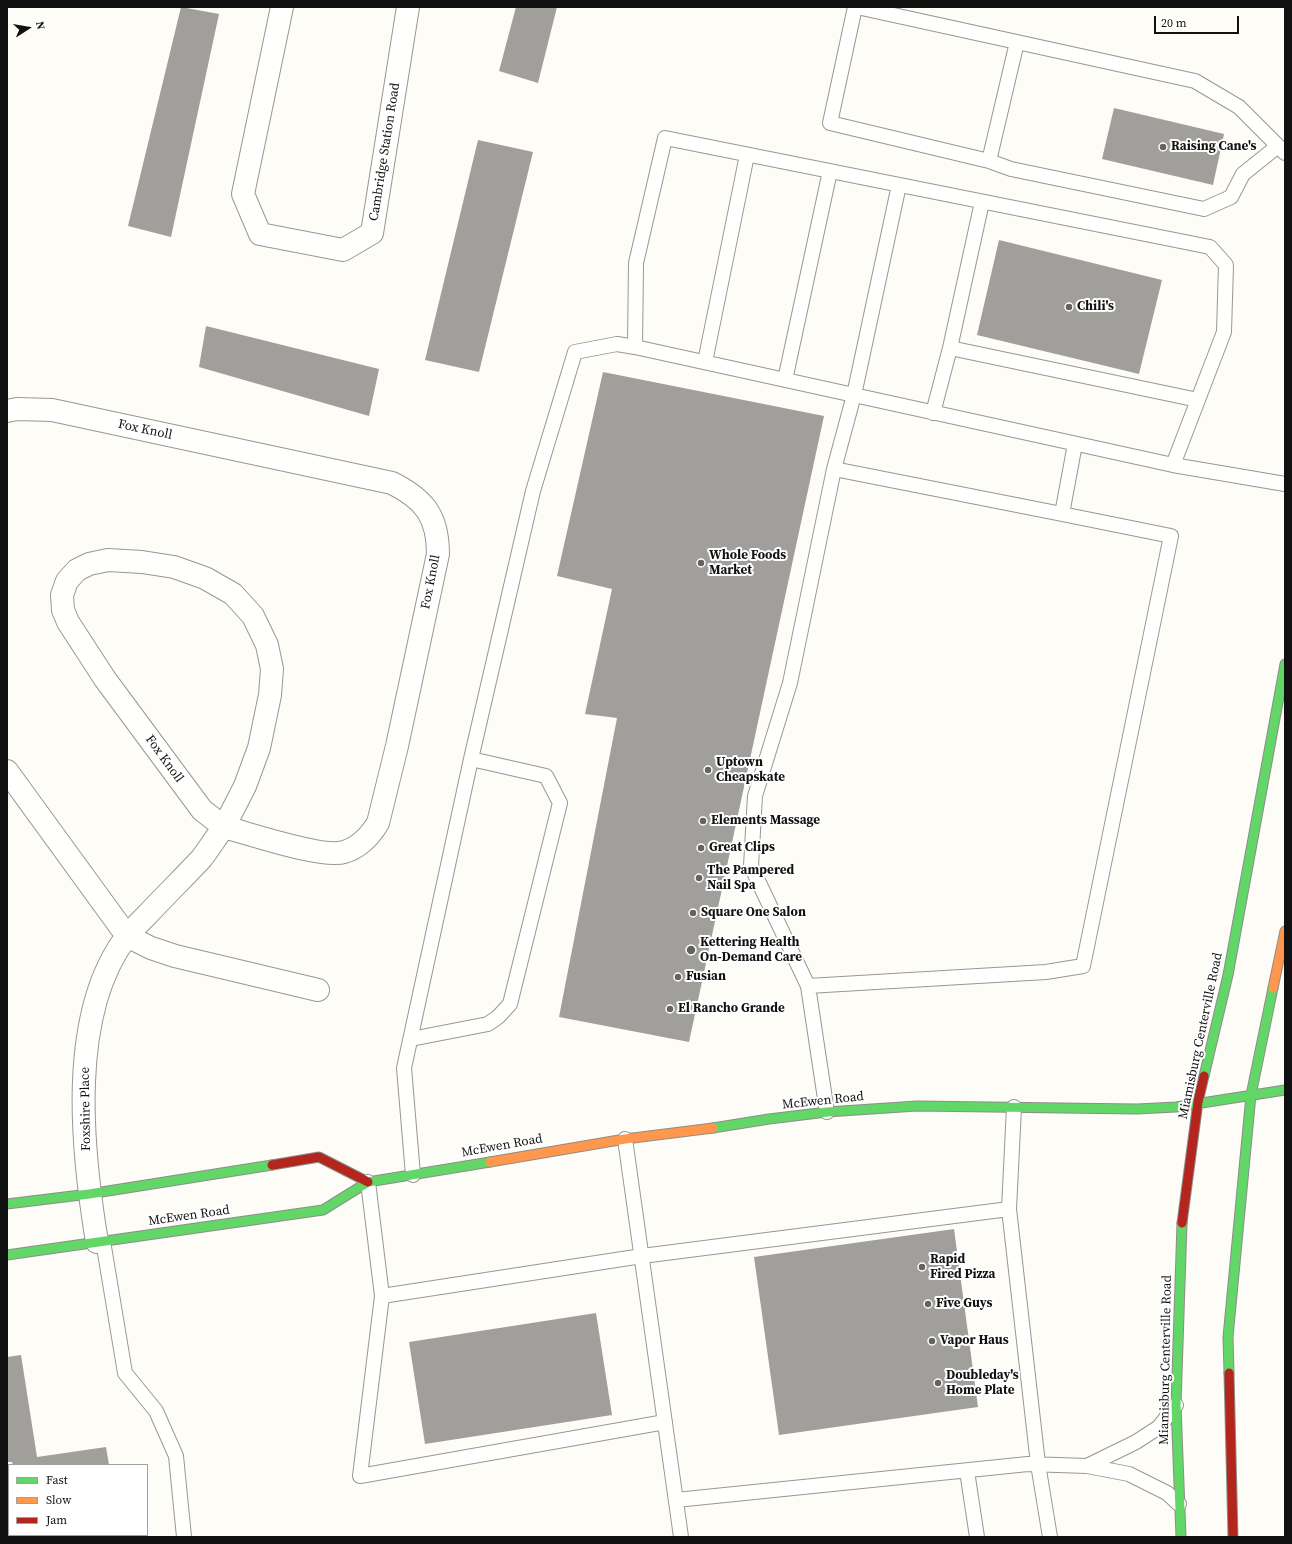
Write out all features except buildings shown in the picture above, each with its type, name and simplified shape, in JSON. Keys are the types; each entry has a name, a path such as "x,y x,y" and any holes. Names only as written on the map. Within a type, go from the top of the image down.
{"street":[{"name":"Cambridge Station Road","path":"282,7 244,194 260,234 343,250 372,233 408,7"},
{"name":"Fox Knoll","path":"7,411 17,409 52,410 392,483 410,492 423,505 433,522 438,540 438,554 397,746 378,823 374,831 358,846 342,853 315,852 224,826 202,810 105,678 68,622 63,610 62,595 67,581 77,570 89,564 108,560 142,562 174,567 205,578 233,594 253,616 267,645 272,669 270,695 259,748 245,786 224,826 201,858 127,936"},
{"name":"Miamisburg Centerville Road","path":"1181,1537 1176,1406 1181,1235 1198,1102 1228,975 1285,664"},
{"path":"7,771 127,936 151,948 175,956 318,990"},
{"path":"1233,1537 1228,1337 1252,1095 1285,931"},
{"name":"Foxshire Place","path":"100,1242 89,1194 83,1096 86,1051 95,1006 108,968 127,936"},
{"name":"McEwen Road","path":"7,1255 323,1210 368,1182 625,1139 739,1125 827,1112 917,1106 1137,1109 1176,1107 1198,1102 1285,1090"},
{"path":"7,1204 89,1194 320,1157 368,1182"}],"lane":[{"path":"856,7 1017,42 1195,81 1239,107 1282,149 1243,174 1231,196 1204,209 1011,169 989,161 830,123 856,7"},
{"path":"989,161 1017,42"},
{"path":"636,347 636,263 665,138 1210,247 1226,265 1224,332 1173,465"},
{"path":"706,362 747,155"},
{"path":"785,380 830,171"},
{"path":"827,1112 808,986 751,866 755,796 790,683 834,469 854,395 898,185"},
{"path":"933,413 950,348 982,202"},
{"path":"413,1175 404,1068 471,759 533,491 575,352 617,344 636,347 1173,465 1285,484"},
{"path":"950,348 1198,400"},
{"path":"1062,514 1075,444"},
{"path":"808,986 1046,972 1083,966 1171,536 834,469"},
{"path":"411,1039 488,1024 498,1017 510,1004 560,803 546,776 471,759"},
{"path":"1014,1107 1009,1209 1038,1464 1050,1537"},
{"path":"625,1139 681,1537"},
{"path":"368,1182 382,1296 360,1476 665,1422"},
{"path":"382,1296 642,1256 1009,1209"},
{"path":"100,1242 125,1373 156,1411 176,1456 184,1537"},
{"path":"1086,1466 1136,1442 1159,1427 1176,1406"},
{"path":"676,1500 1038,1464 1086,1466 1129,1474 1167,1493 1179,1504"},
{"path":"967,1471 977,1537"}],"traffic: fast":[{"path":"1204,1076 1228,975 1285,664"},
{"path":"1229,1373 1228,1337 1251,1095 1273,988"},
{"path":"713,1128 827,1112 917,1106 1137,1109 1176,1107 1285,1090"},
{"path":"7,1255 323,1210 368,1182 490,1162"},
{"path":"7,1204 89,1194 272,1165"},
{"path":"1181,1537 1176,1405 1182,1223"}],"traffic: slow":[{"path":"1273,988 1285,931"},
{"path":"490,1162 625,1139 713,1128"}],"traffic: jam":[{"path":"1182,1223 1198,1102 1204,1076"},
{"path":"272,1165 319,1157 368,1182"},
{"path":"1229,1373 1233,1537"}],"place":[{"name":"Raising Cane's","path":"1163,147"},
{"name":"Chili's","path":"1069,307"},
{"name":"Whole Foods Market","path":"701,563"},
{"name":"Uptown Cheapskate","path":"708,770"},
{"name":"Elements Massage","path":"703,821"},
{"name":"Great Clips","path":"701,848"},
{"name":"The Pampered Nail Spa","path":"699,878"},
{"name":"Square One Salon","path":"693,913"},
{"name":"Kettering Health On-Demand Care","path":"691,950"},
{"name":"Fusian","path":"678,977"},
{"name":"El Rancho Grande","path":"670,1009"},
{"name":"Rapid Fired Pizza","path":"922,1267"},
{"name":"Five Guys","path":"928,1304"},
{"name":"Vapor Haus","path":"932,1341"},
{"name":"Doubleday's Home Plate","path":"938,1383"}]}
